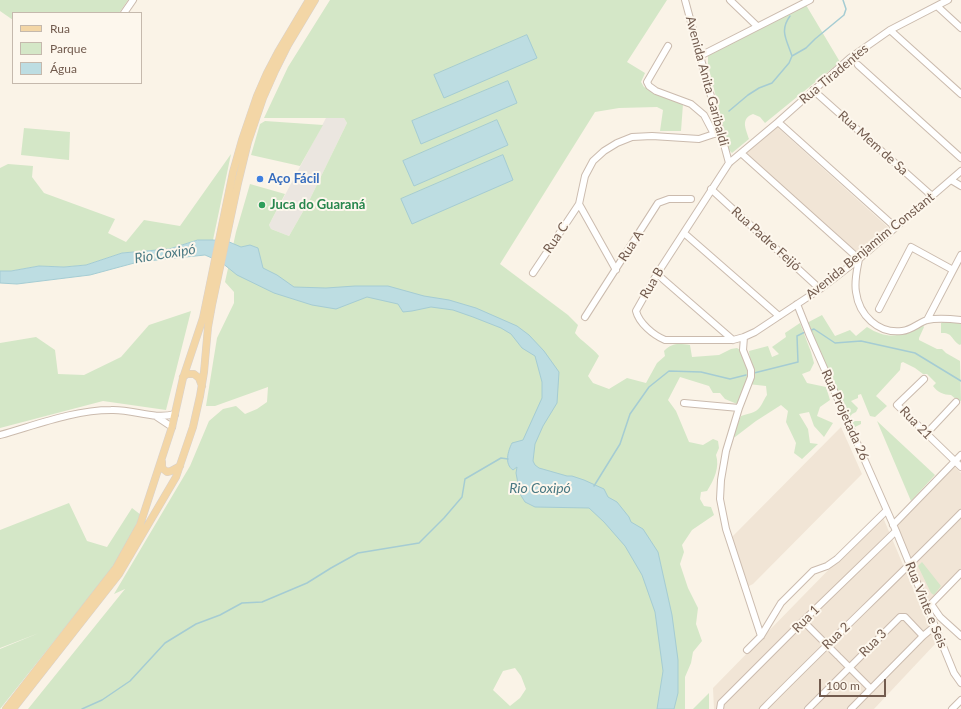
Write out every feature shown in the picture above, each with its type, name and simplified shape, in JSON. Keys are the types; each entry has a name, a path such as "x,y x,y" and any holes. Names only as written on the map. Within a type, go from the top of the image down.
{"main road":[{"path":"13,709 119,574 181,466 193,427 202,387 213,284 242,140 257,96 278,52 308,0"},
{"path":"225,227 242,162 260,105 281,58 315,0"},
{"path":"6,709 96,595 124,556 143,518 163,458 176,414 183,378 213,284"},
{"path":"183,378 187,374 194,374 199,378 202,387"},
{"path":"163,458 162,468 167,472 181,466"}],"street":[{"path":"125,12 133,0"},
{"name":"Avenida Anita Garibaldi","path":"684,0 729,163"},
{"path":"730,0 757,26"},
{"path":"700,56 757,26 798,2 810,0"},
{"name":"Rua Tiradentes","path":"729,163 850,58 890,30 948,0"},
{"path":"937,6 961,28"},
{"path":"890,30 961,94"},
{"path":"668,46 647,82 649,86 656,91 691,104 704,115 714,134"},
{"path":"858,65 961,158"},
{"name":"Rua Mem de Sa","path":"814,90 932,196"},
{"path":"778,122 895,227"},
{"path":"616,270 579,204 585,176 593,162 604,151 617,143 632,137 652,136 699,139 721,133"},
{"path":"741,153 859,259 855,282 856,292 858,302 863,313 871,322 886,330 901,332 910,330 927,320 961,320"},
{"name":"Rua B","path":"729,163 657,274 636,311 642,322 653,333 659,338 669,341 733,340"},
{"name":"Avenida Benjamim Constant","path":"733,340 755,332 820,289 859,259 961,171"},
{"path":"951,180 961,186"},
{"name":"Rua Padre Feijó","path":"711,190 820,289"},
{"name":"Rua A","path":"585,317 658,203 669,199 691,199"},
{"name":"Rua C","path":"533,272 579,204"},
{"path":"684,233 779,316"},
{"path":"879,309 911,247 953,270"},
{"path":"927,320 961,255"},
{"path":"657,274 733,340"},
{"name":"Rua Projetada 26","path":"797,304 894,528"},
{"path":"744,337 743,350 751,370 752,377 739,408 726,451 721,480 720,499 726,529 761,636"},
{"name":"Rua 21","path":"924,380 897,406 961,467"},
{"path":"926,434 956,402"},
{"path":"684,403 739,408"},
{"path":"0,435 60,418 102,410 123,410 158,417 176,414"},
{"path":"158,417 172,427"},
{"name":"Rua 1","path":"720,709 721,703 894,528 961,455"},
{"path":"747,650 761,636 781,603 813,571 827,566 837,559 886,510"},
{"name":"Rua 2","path":"763,709 961,513"},
{"name":"Rua Vinte e Seis","path":"894,528 929,606 935,626 954,673 961,684"},
{"path":"960,576 929,606 961,636"},
{"name":"Rua 3","path":"808,709 900,616 905,617 923,636"},
{"path":"803,621 871,689"},
{"path":"850,709 923,636 935,626"},
{"path":"952,709 961,700"}],"shaded area":[{"path":"326,118 344,118 347,123 309,201 289,236 271,229 269,225"},
{"path":"776,126 890,229 858,256 743,152"},
{"path":"841,427 862,474 753,584 747,587 731,538"},
{"path":"953,465 961,473 961,509 910,561 895,526"},
{"path":"882,515 936,643 874,709 714,709 713,688"},
{"path":"961,517 961,568 928,603 912,567"}],"green space":[{"path":"0,0 128,0 120,12 12,12 12,19 0,11"},
{"path":"330,0 667,0 627,62 645,73 641,82 644,87 683,104 681,131 660,131 663,110 657,107 619,108 595,112 500,264 568,315 578,325 575,333 599,356 588,376 593,383 609,389 627,378 646,383 657,363 665,356 664,351 670,346 676,344 690,345 692,357 719,355 731,349 737,348 742,351 751,366 749,351 768,346 772,357 779,354 772,347 786,337 785,333 800,323 814,363 810,371 802,374 807,383 826,387 830,400 820,407 817,416 833,423 824,437 814,426 809,412 799,414 808,429 810,443 818,444 802,459 794,453 796,443 786,422 788,411 781,405 735,437 732,437 741,416 754,412 761,406 767,395 766,386 748,384 737,404 725,399 720,393 713,393 709,386 680,377 668,400 676,411 689,442 703,445 713,439 718,441 719,448 716,455 717,469 714,478 707,491 701,492 700,499 704,506 711,507 714,515 692,530 682,545 684,552 680,564 688,588 698,608 696,624 702,641 693,652 691,663 685,677 685,709 28,709 125,589 114,594 190,466 209,421 223,409 236,406 245,414 257,409 267,402 268,387 215,406 206,406 217,338 234,303 234,292 225,282 236,232 250,184 285,194 269,225 271,229 289,236 309,201 347,123 344,118 264,118 288,67","holes":["515,668 521,676 526,689 520,698 510,706 493,690 503,671"]},
{"path":"806,5 840,62 765,123 760,117 753,114 749,116 745,121 745,125 749,139 732,153 729,150 708,65 708,56"},
{"path":"265,121 323,125 300,166 251,155 260,124"},
{"path":"24,128 70,132 69,160 21,155"},
{"path":"231,154 213,240 198,240 169,249 122,253 86,265 64,267 39,266 11,271 0,271 0,168 8,164 33,166 32,177 44,193 115,219 108,233 126,242 144,220 180,226"},
{"path":"191,311 166,410 103,401 0,428 0,343 36,337 55,350 58,374 84,375 121,357 149,325"},
{"path":"822,315 835,336 850,330 856,336 867,327 882,334 895,335 908,332 923,325 924,327 919,340 937,349 942,349 960,361 961,401 957,400 951,395 943,394 933,386 936,383 927,374 923,374 903,362 901,363 900,370 876,396 887,406 875,417 870,416 861,394 858,395 858,398 851,401 858,408 850,417 851,421 861,421 861,424 853,428 805,324"},
{"path":"945,321 961,322 960,345 950,335 941,333 941,323"},
{"path":"877,421 935,475 911,501"},
{"path":"69,503 87,541 107,547 132,508 141,515 119,560 0,709 0,649 39,633 0,648 0,530"},
{"path":"922,562 941,586 934,595 931,593 918,566"},
{"path":"709,693 709,709 693,709"}],"water":[{"path":"527,35 537,58 444,98 434,75"},
{"path":"508,81 517,103 421,144 412,121"},
{"path":"497,120 508,145 414,186 403,161"},
{"path":"503,155 513,180 412,224 401,199"},
{"name":"Rio Coxipó","path":"198,240 227,241 241,247 250,245 258,248 263,268 277,275 294,287 326,288 388,286 424,296 449,300 476,308 517,326 529,335 544,351 559,372 557,403 543,426 535,444 533,461 535,465 539,468 584,480 604,489 608,497 617,502 629,517 631,522 643,529 658,552 672,615 678,660 678,693 674,709 657,709 663,671 655,612 642,575 625,546 604,522 589,508 535,507 525,502 520,494 516,473 517,467 513,470 508,464 508,453 512,443 523,440 542,398 542,382 535,356 522,348 511,334 501,328 453,310 431,307 403,312 398,304 367,297 336,309 312,305 274,293 237,275 221,262 205,255 138,262 90,275 17,284 0,283 0,271 11,271 39,266 64,267 86,265 122,253 169,249"}],"waterway":[{"path":"729,111 748,95 759,88 772,83 789,63 792,56 806,48 844,15 846,9 843,0"},
{"path":"790,16 784,31 792,56"},
{"path":"809,331 814,329 835,343 861,341 915,353 961,381"},
{"path":"754,373 798,362 797,336 805,332"},
{"path":"594,486 620,444 630,414 649,387 669,371 701,372 730,379 746,375"},
{"path":"82,709 102,700 130,681 165,643 196,624 220,615 242,603 262,602 307,583 358,553 419,543 462,497 465,479 501,458 508,459"}],"place":[{"name":"Aço Fácil","path":"260,179"},
{"name":"Juca do Guaraná","path":"262,205"}]}
